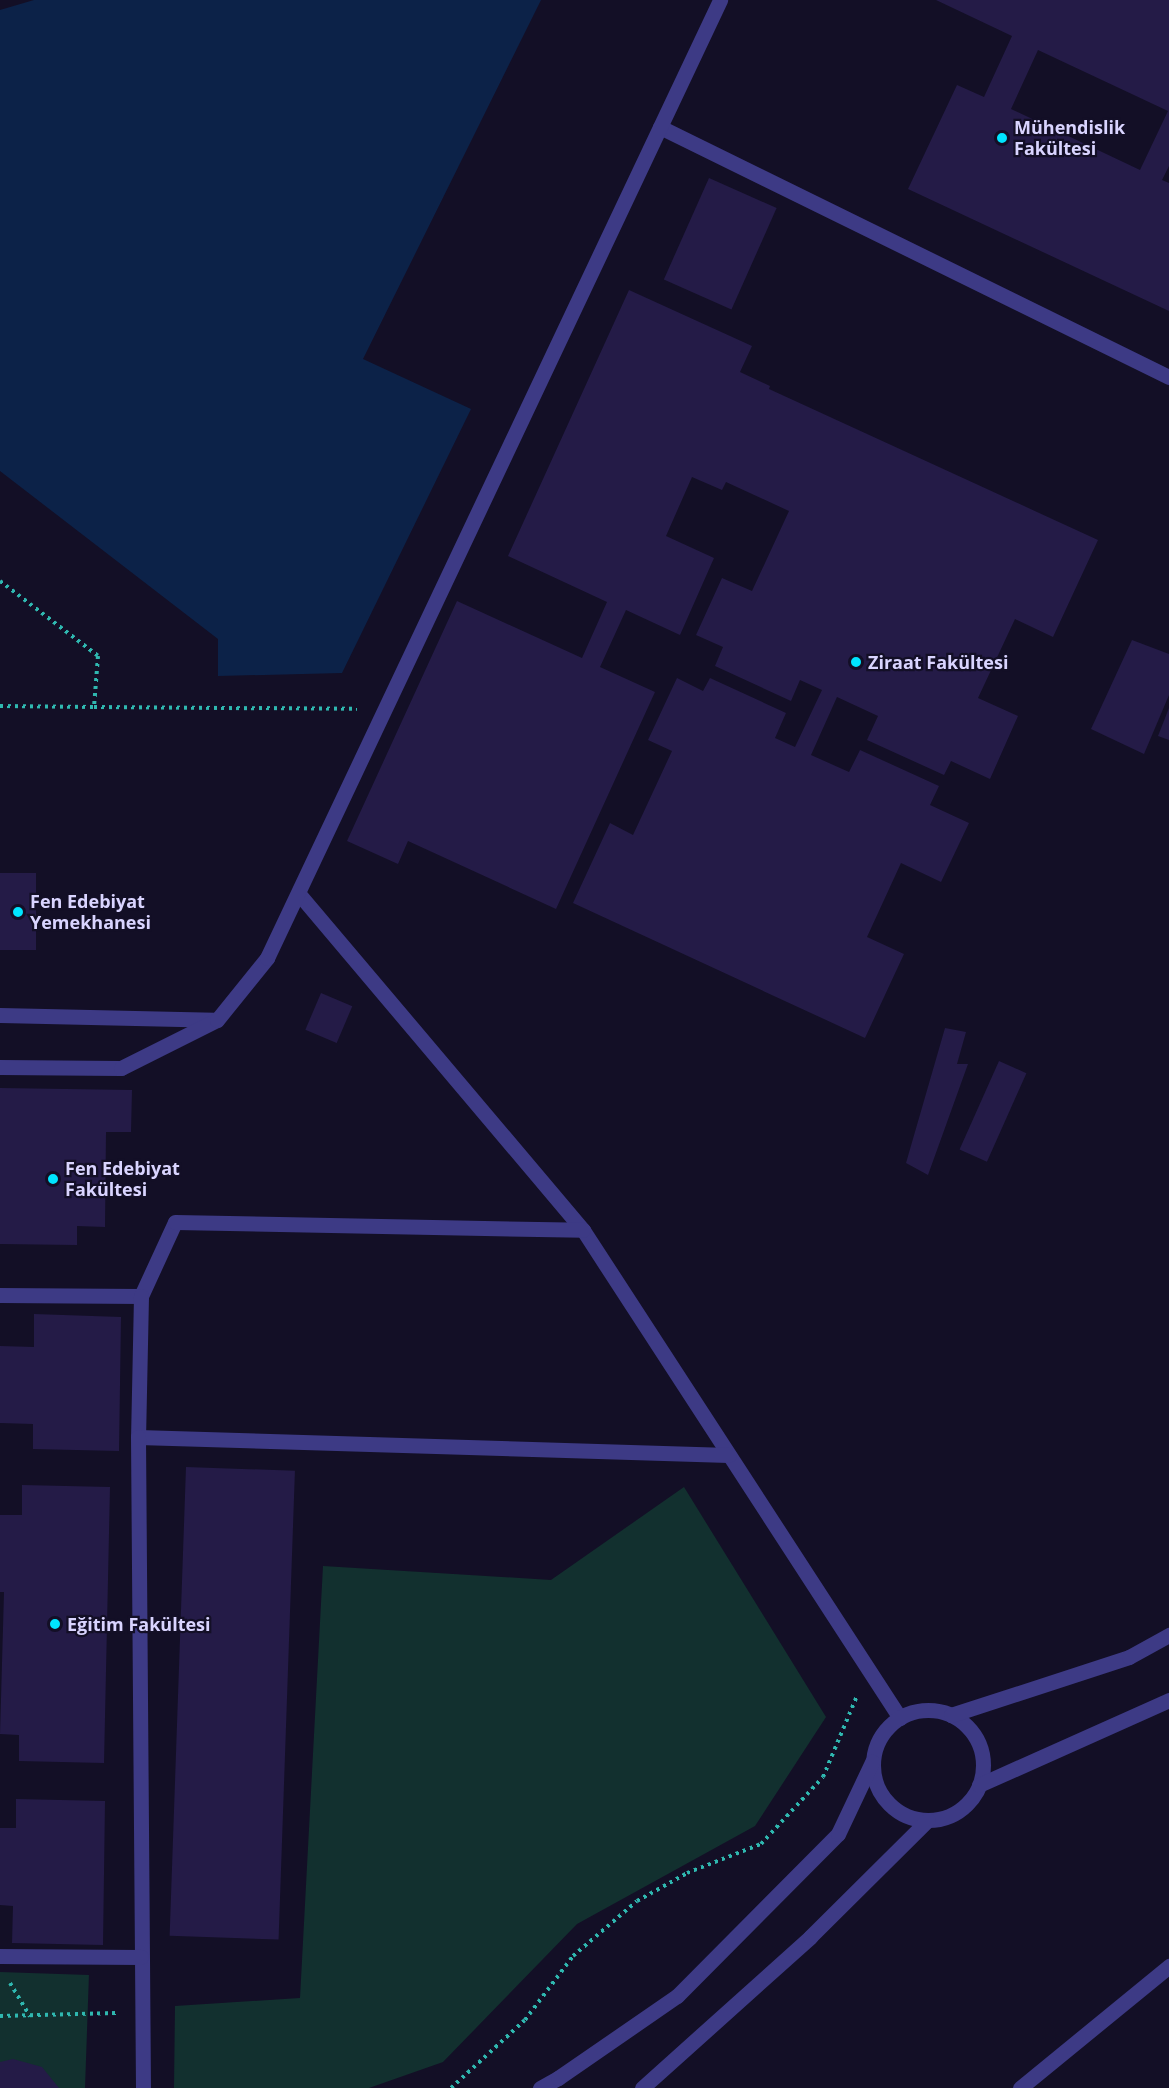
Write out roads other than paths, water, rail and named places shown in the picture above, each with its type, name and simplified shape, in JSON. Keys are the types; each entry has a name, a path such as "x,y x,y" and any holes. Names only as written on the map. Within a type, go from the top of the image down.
{"street":[{"path":"0,1067 121,1068 216,1020 267,958 720,0"},
{"path":"660,127 1169,377"},
{"path":"299,894 584,1230 900,1718"},
{"path":"0,1015 216,1020"},
{"path":"143,2088 138,1437 141,1296 175,1222 584,1230"},
{"path":"0,1295 141,1296"},
{"path":"138,1437 729,1455"},
{"path":"951,1715 1129,1657 1169,1635"},
{"path":"979,1785 1169,1700"},
{"path":"540,2088 558,2078 676,1996 838,1834 872,1762 878,1740 892,1722 913,1712 932,1709 951,1715 968,1726 978,1742 983,1763 979,1785 967,1804 950,1816 928,1820 906,1816 888,1803 876,1785 872,1762"},
{"path":"642,2088 810,1937 928,1820"},
{"path":"0,1956 141,1957"},
{"path":"1020,2088 1169,1966"}],"water":[{"path":"34,0 541,0 363,359 471,409 342,673 218,676 218,639 0,471 0,10"}],"place":[{"name":"Mühendislik Fakültesi","path":"1002,138"},
{"name":"Ziraat Fakültesi","path":"856,662"},
{"name":"Fen Edebiyat Yemekhanesi","path":"18,912"},
{"name":"Fen Edebiyat Fakültesi","path":"53,1179"},
{"name":"Eğitim Fakültesi","path":"55,1624"}]}
